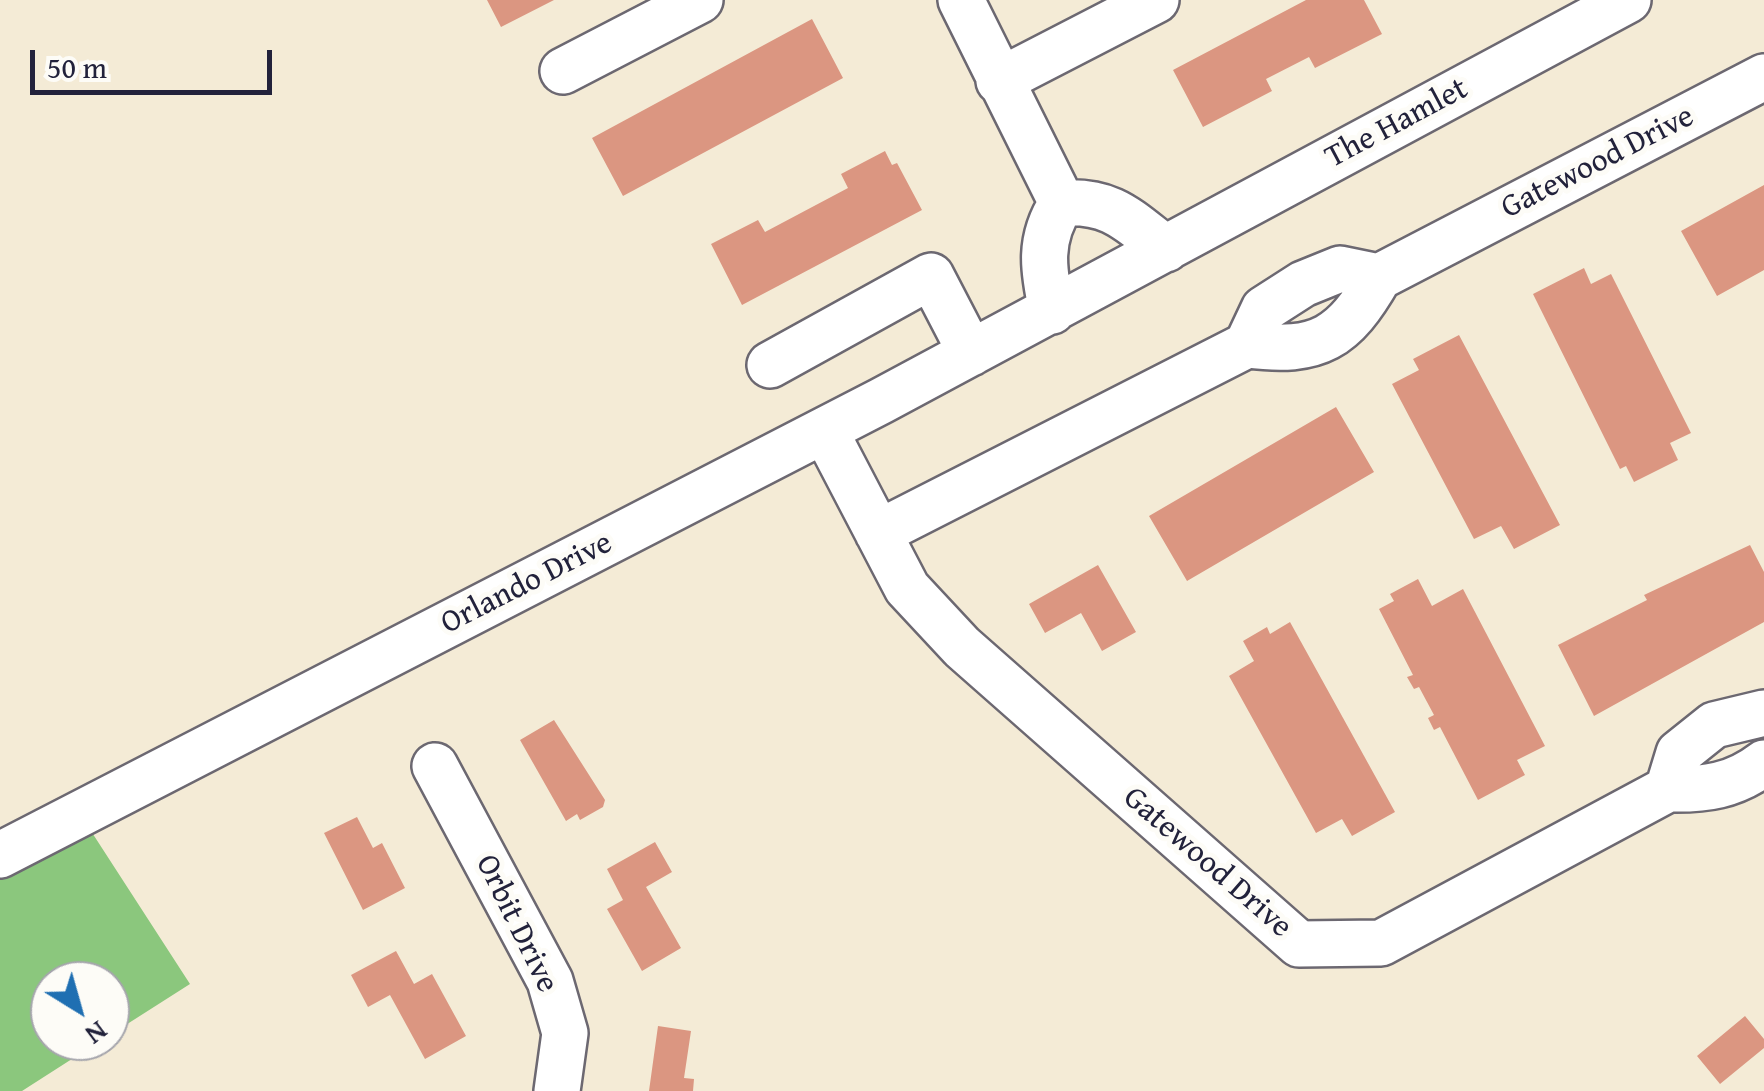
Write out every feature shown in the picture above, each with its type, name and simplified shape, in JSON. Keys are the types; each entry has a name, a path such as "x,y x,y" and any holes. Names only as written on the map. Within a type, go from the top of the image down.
{"street":[{"path":"563,71 700,0"},
{"path":"961,0 1062,203"},
{"path":"999,81 1156,0"},
{"name":"The Hamlet","path":"1052,311 1572,14 1628,0"},
{"name":"Gatewood Drive","path":"878,533 1247,345 1286,350 1327,338 1355,318 1378,277 1764,77"},
{"path":"1062,203 1094,201 1127,219 1166,249"},
{"path":"1052,311 1042,270 1046,227 1062,203"},
{"path":"770,365 931,276 971,353"},
{"name":"Orlando Drive","path":"0,855 1052,311"},
{"name":"Gatewood Drive","path":"824,430 906,588 962,648 1300,944 1381,942 1668,789 1704,790 1743,778 1764,763"},
{"path":"1668,789 1679,753 1714,726 1764,713"},
{"name":"Orbit Drive","path":"435,766 550,981 564,1033 557,1091"}],"green space":[{"path":"89,828 190,984 130,1022 130,961 30,961 30,1061 69,1061 22,1091 0,1091 0,873"}],"building":[{"path":"487,0 554,0 501,27"},
{"path":"1306,0 1364,0 1382,34 1315,68 1309,57 1266,79 1272,91 1203,127 1173,70"},
{"path":"812,19 843,78 623,196 592,138"},
{"path":"885,151 892,165 897,163 922,210 742,305 711,244 758,220 765,232 848,188 841,174"},
{"path":"1764,185 1764,270 1717,296 1681,231"},
{"path":"1584,268 1591,284 1611,274 1691,433 1670,443 1678,460 1634,482 1626,466 1620,469 1533,294"},
{"path":"1459,335 1560,525 1514,549 1501,526 1474,539 1392,384 1419,370 1413,359"},
{"path":"1336,407 1374,472 1187,581 1149,516"},
{"path":"1750,545 1764,572 1764,622 1594,716 1558,645 1647,600 1644,595"},
{"path":"1098,565 1136,632 1102,651 1081,613 1045,633 1029,604"},
{"path":"1418,579 1432,606 1463,589 1545,746 1517,760 1525,775 1478,800 1440,727 1434,730 1428,718 1434,715 1419,687 1414,689 1407,677 1413,675 1379,609 1394,601 1390,594"},
{"path":"1290,622 1395,812 1352,836 1342,819 1316,833 1229,676 1254,661 1243,641 1267,627 1270,634"},
{"path":"554,720 605,800 603,807 580,820 577,814 566,821 520,740"},
{"path":"357,817 373,848 382,843 405,888 363,910 324,833"},
{"path":"655,842 672,872 646,887 681,948 642,971 607,909 623,900 607,869"},
{"path":"396,951 414,984 432,974 466,1036 425,1059 390,995 368,1007 351,975"},
{"path":"1745,1016 1764,1039 1764,1048 1720,1084 1697,1056"},
{"path":"658,1026 691,1031 684,1078 694,1079 693,1091 649,1091"}]}
